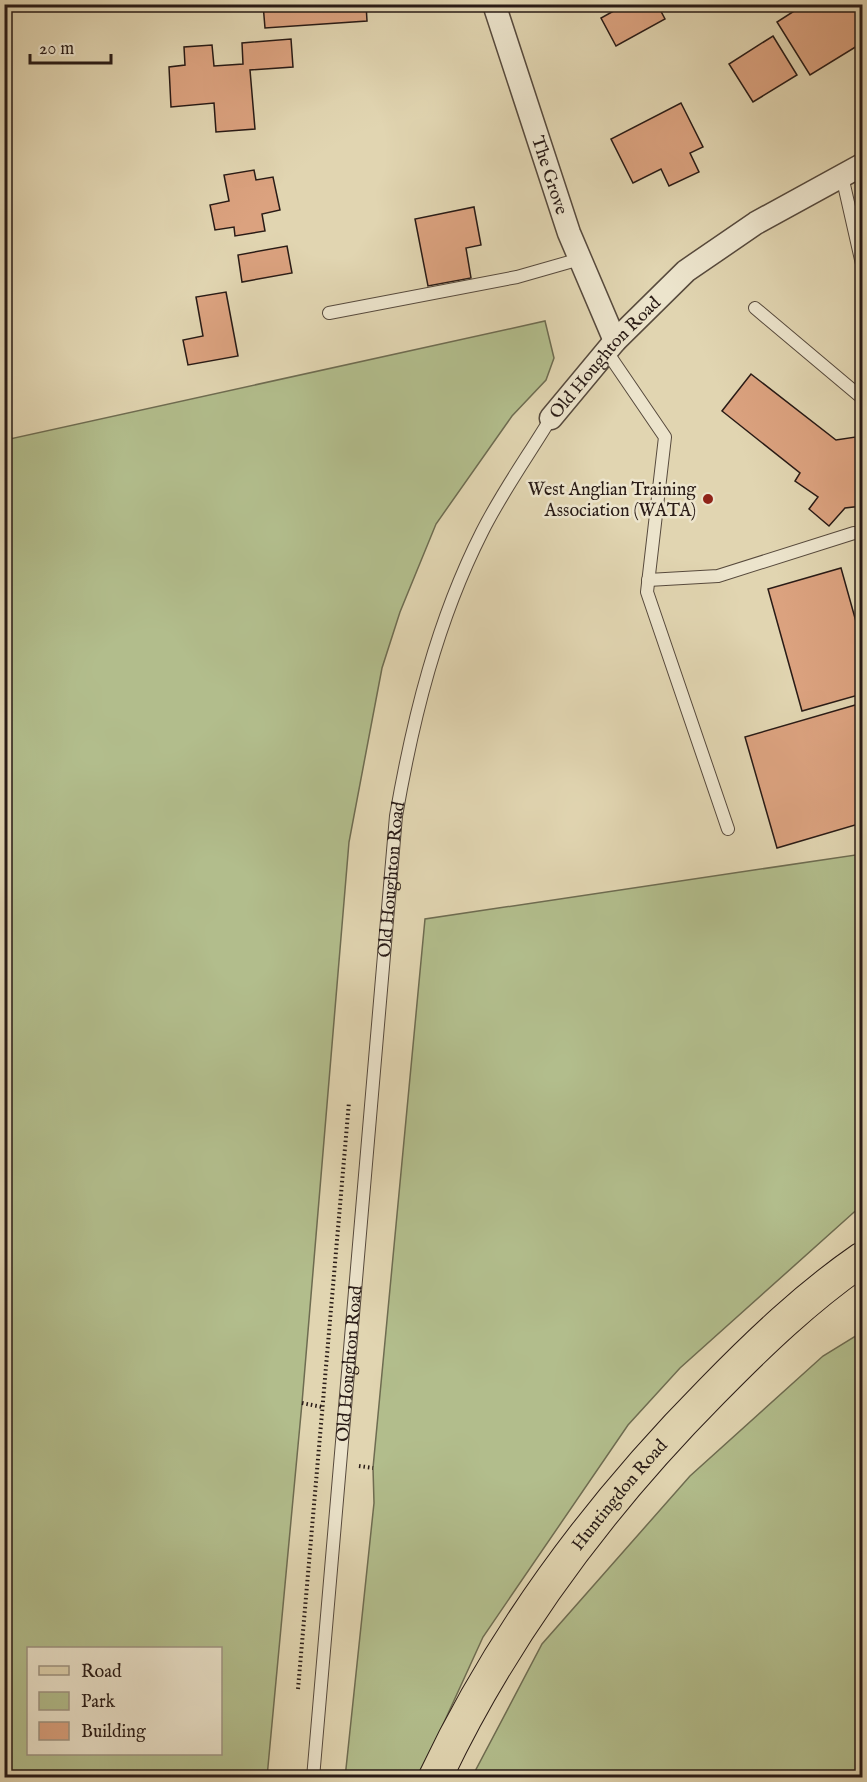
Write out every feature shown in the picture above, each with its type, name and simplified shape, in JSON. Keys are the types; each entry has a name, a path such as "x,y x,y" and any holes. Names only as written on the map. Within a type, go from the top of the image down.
{"main road":[{"name":"Huntingdon Road","path":"435,1778 477,1695 524,1618 591,1525 655,1448 760,1343 828,1282 862,1258"}],"street":[{"name":"The Grove","path":"494,4 569,233 611,347"},
{"name":"Old Houghton Road","path":"551,418 611,347 686,271 756,223 862,165"}],"lane":[{"path":"842,176 862,264"},
{"path":"329,313 517,277 580,259"},
{"path":"755,308 862,398"},
{"path":"611,347 665,437 647,592 728,829"},
{"name":"Old Houghton Road","path":"313,1778 396,816 410,739 434,648 482,532 551,418"},
{"path":"648,580 718,576 854,532 862,534"}],"green space":[{"path":"545,321 554,358 546,380 512,416 436,524 400,612 382,668 349,842 302,1403 267,1777 5,1777 5,440"},
{"path":"862,854 862,1205 680,1368 628,1425 483,1637 419,1777 345,1778 374,1503 373,1468 425,919"},
{"path":"862,1332 862,1777 472,1777 542,1644 690,1476 823,1356"}],"building":[{"path":"263,4 366,4 367,21 265,28"},
{"path":"618,4 657,4 665,19 616,46 601,18 619,8"},
{"path":"805,4 862,4 862,43 810,75 777,22"},
{"path":"773,36 797,75 753,102 729,64"},
{"path":"291,39 293,67 250,70 255,129 216,132 214,103 171,107 169,67 185,65 184,47 212,45 214,66 243,64 242,43"},
{"path":"681,103 703,147 690,153 699,172 669,186 661,169 633,183 611,139"},
{"path":"254,170 256,180 273,177 280,210 262,214 265,231 235,236 234,227 215,230 210,205 229,201 224,175"},
{"path":"474,207 481,245 466,248 471,278 428,286 415,219"},
{"path":"287,246 292,273 242,282 238,255"},
{"path":"226,292 238,356 188,365 183,340 203,336 196,297"},
{"path":"751,374 836,440 862,436 862,506 845,508 829,526 809,509 818,497 795,481 800,473 722,411"},
{"path":"841,568 862,643 862,694 802,711 768,589"},
{"path":"862,703 862,823 777,848 745,737"}],"place":[{"name":"West Anglian Training Association (WATA)","path":"708,499"}]}
